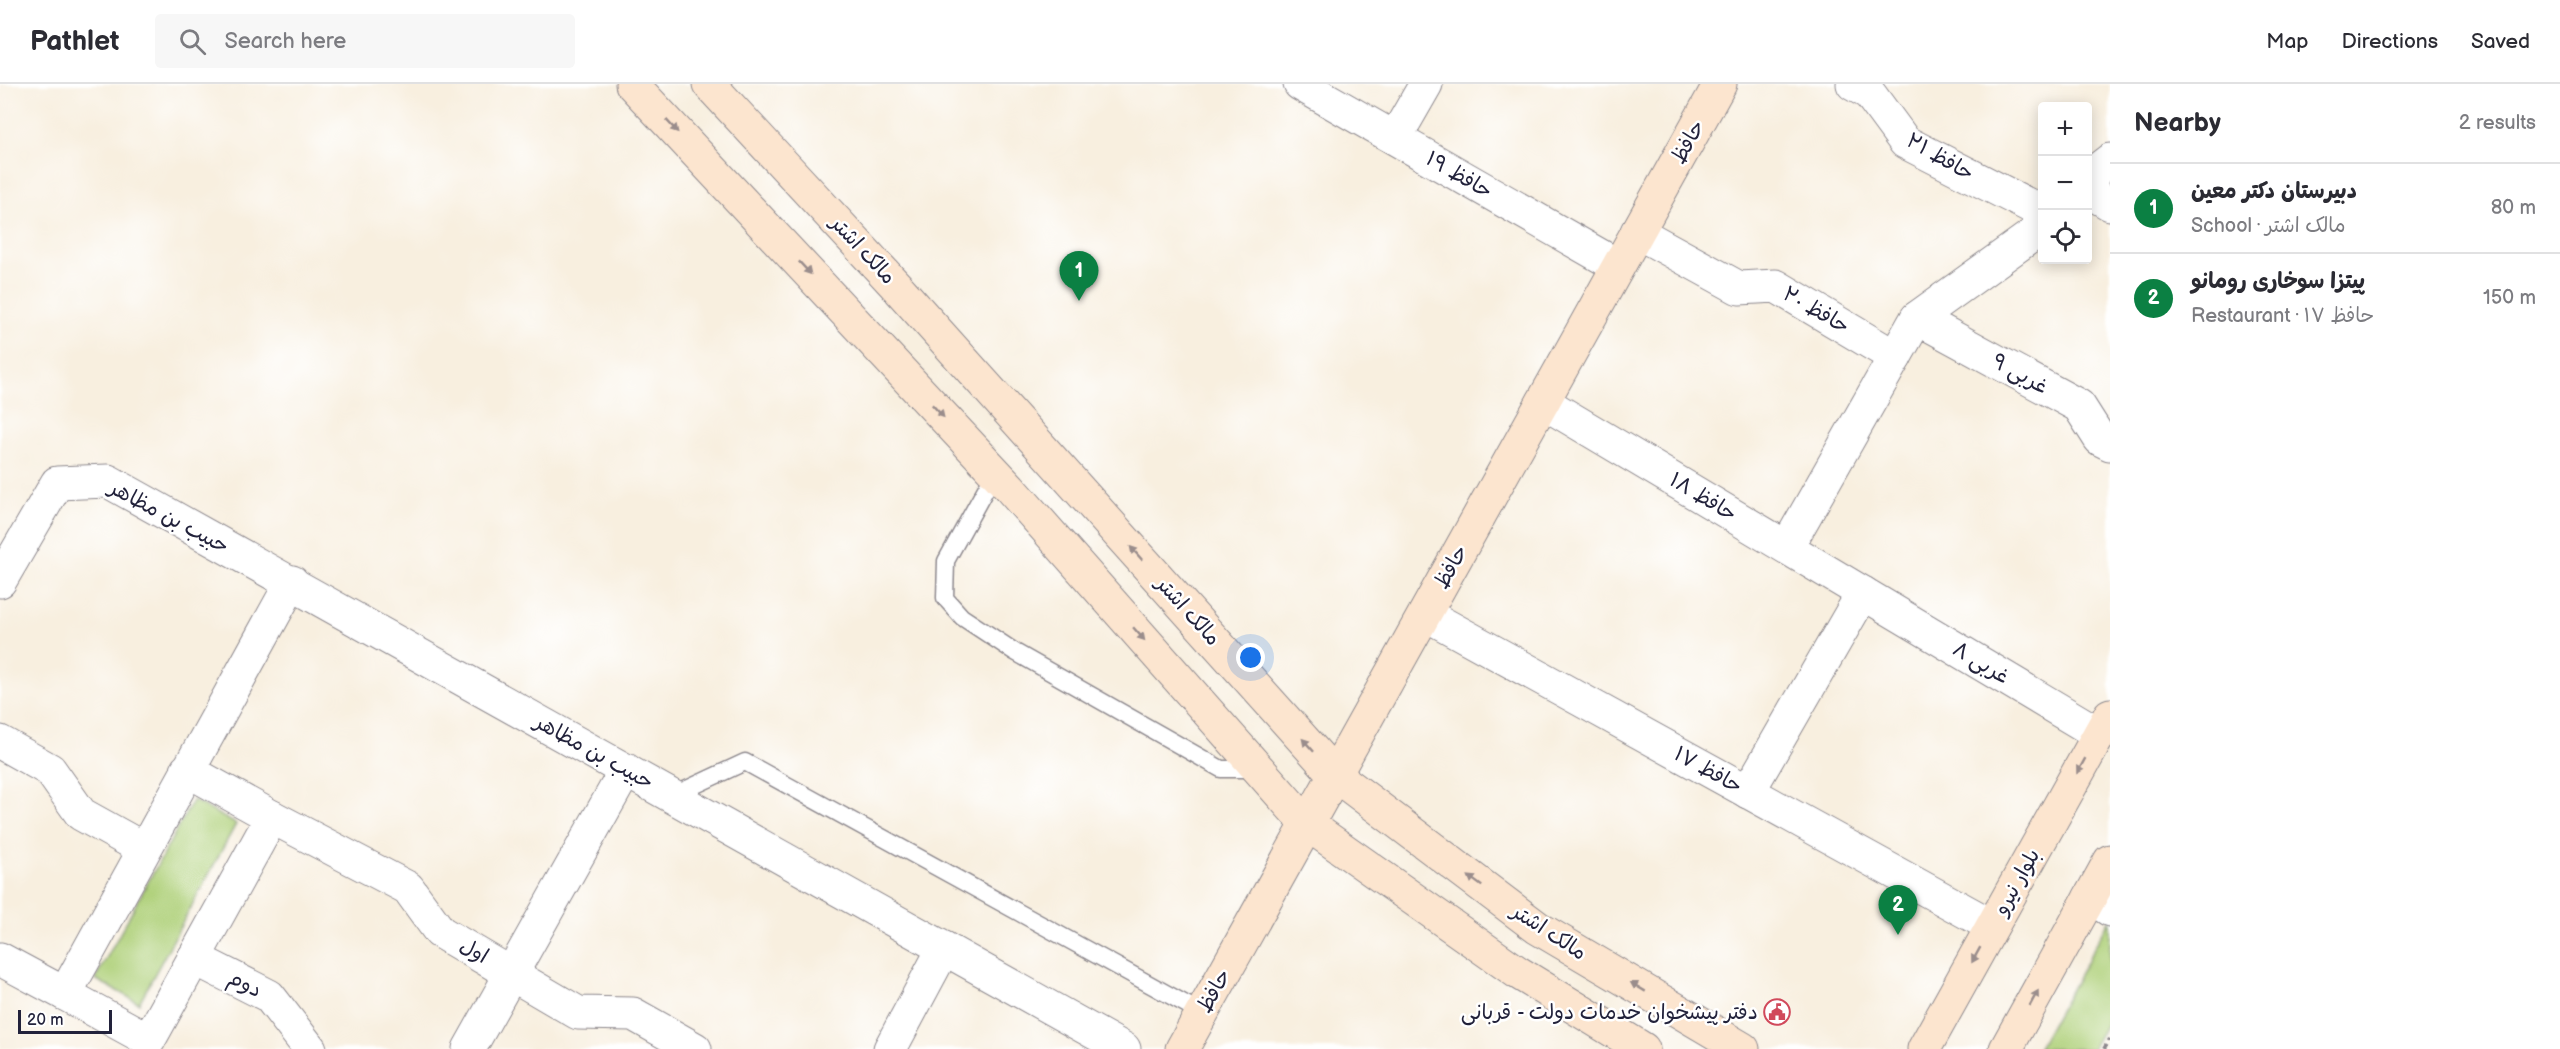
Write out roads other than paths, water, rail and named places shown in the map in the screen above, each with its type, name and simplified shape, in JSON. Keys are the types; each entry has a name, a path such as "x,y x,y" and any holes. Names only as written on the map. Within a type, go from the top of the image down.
{"street":[{"path":"632,84 995,472 1307,824 1517,972 1643,1049"},
{"name":"مالک اشتر","path":"709,84 899,289 1335,775 1538,928 1743,1049"},
{"name":"حافظ ۱۹","path":"1300,84 1618,266"},
{"path":"1395,138 1426,84"},
{"name":"حافظ","path":"1182,1049 1720,84"},
{"name":"حافظ ۲۱","path":"1853,84 1869,93 1905,142 2039,210"},
{"path":"2092,174 2110,160"},
{"path":"2092,193 2110,204"},
{"name":"حافظ ۲۰","path":"1637,232 1739,288 1776,286 1895,357"},
{"path":"1786,547 1917,318 2038,232"},
{"name":"۹ غربی","path":"1917,318 2079,406 2100,439 2110,444"},
{"name":"حافظ ۱۸","path":"1543,402 1863,593"},
{"name":"حبیب بن مظاهر","path":"0,581 57,483 108,481 1124,1049"},
{"path":"65,994 292,582"},
{"path":"1748,792 1863,593"},
{"name":"۸ غربی","path":"1863,593 2105,724"},
{"name":"حافظ ۱۷","path":"1425,614 1992,926"},
{"name":"بلوار نیرو","path":"1924,1049 2105,724"},
{"path":"0,742 50,770 81,814 144,849"},
{"name":"اول","path":"187,770 408,888 440,932 578,1013 633,1014 695,1049"},
{"path":"469,1049 627,770"},
{"path":"0,959 65,994 147,1045 272,816"},
{"path":"2006,1049 2100,903 2110,861"},
{"path":"890,1049 944,948"},
{"name":"دوم","path":"194,958 269,996 310,1049"}],"lane":[{"path":"995,472 946,561 945,598 962,617 1015,652 1221,769 1259,769"},
{"path":"672,796 745,762 1202,1013"}],"place":[{"name":"دبیرستان دکتر معین","path":"1079,301"},
{"name":"پیتزا سوخاری رومانو","path":"1898,935"},
{"name":"دفتر پیشخوان خدمات دولت - قربانی","path":"1777,1012"}]}
